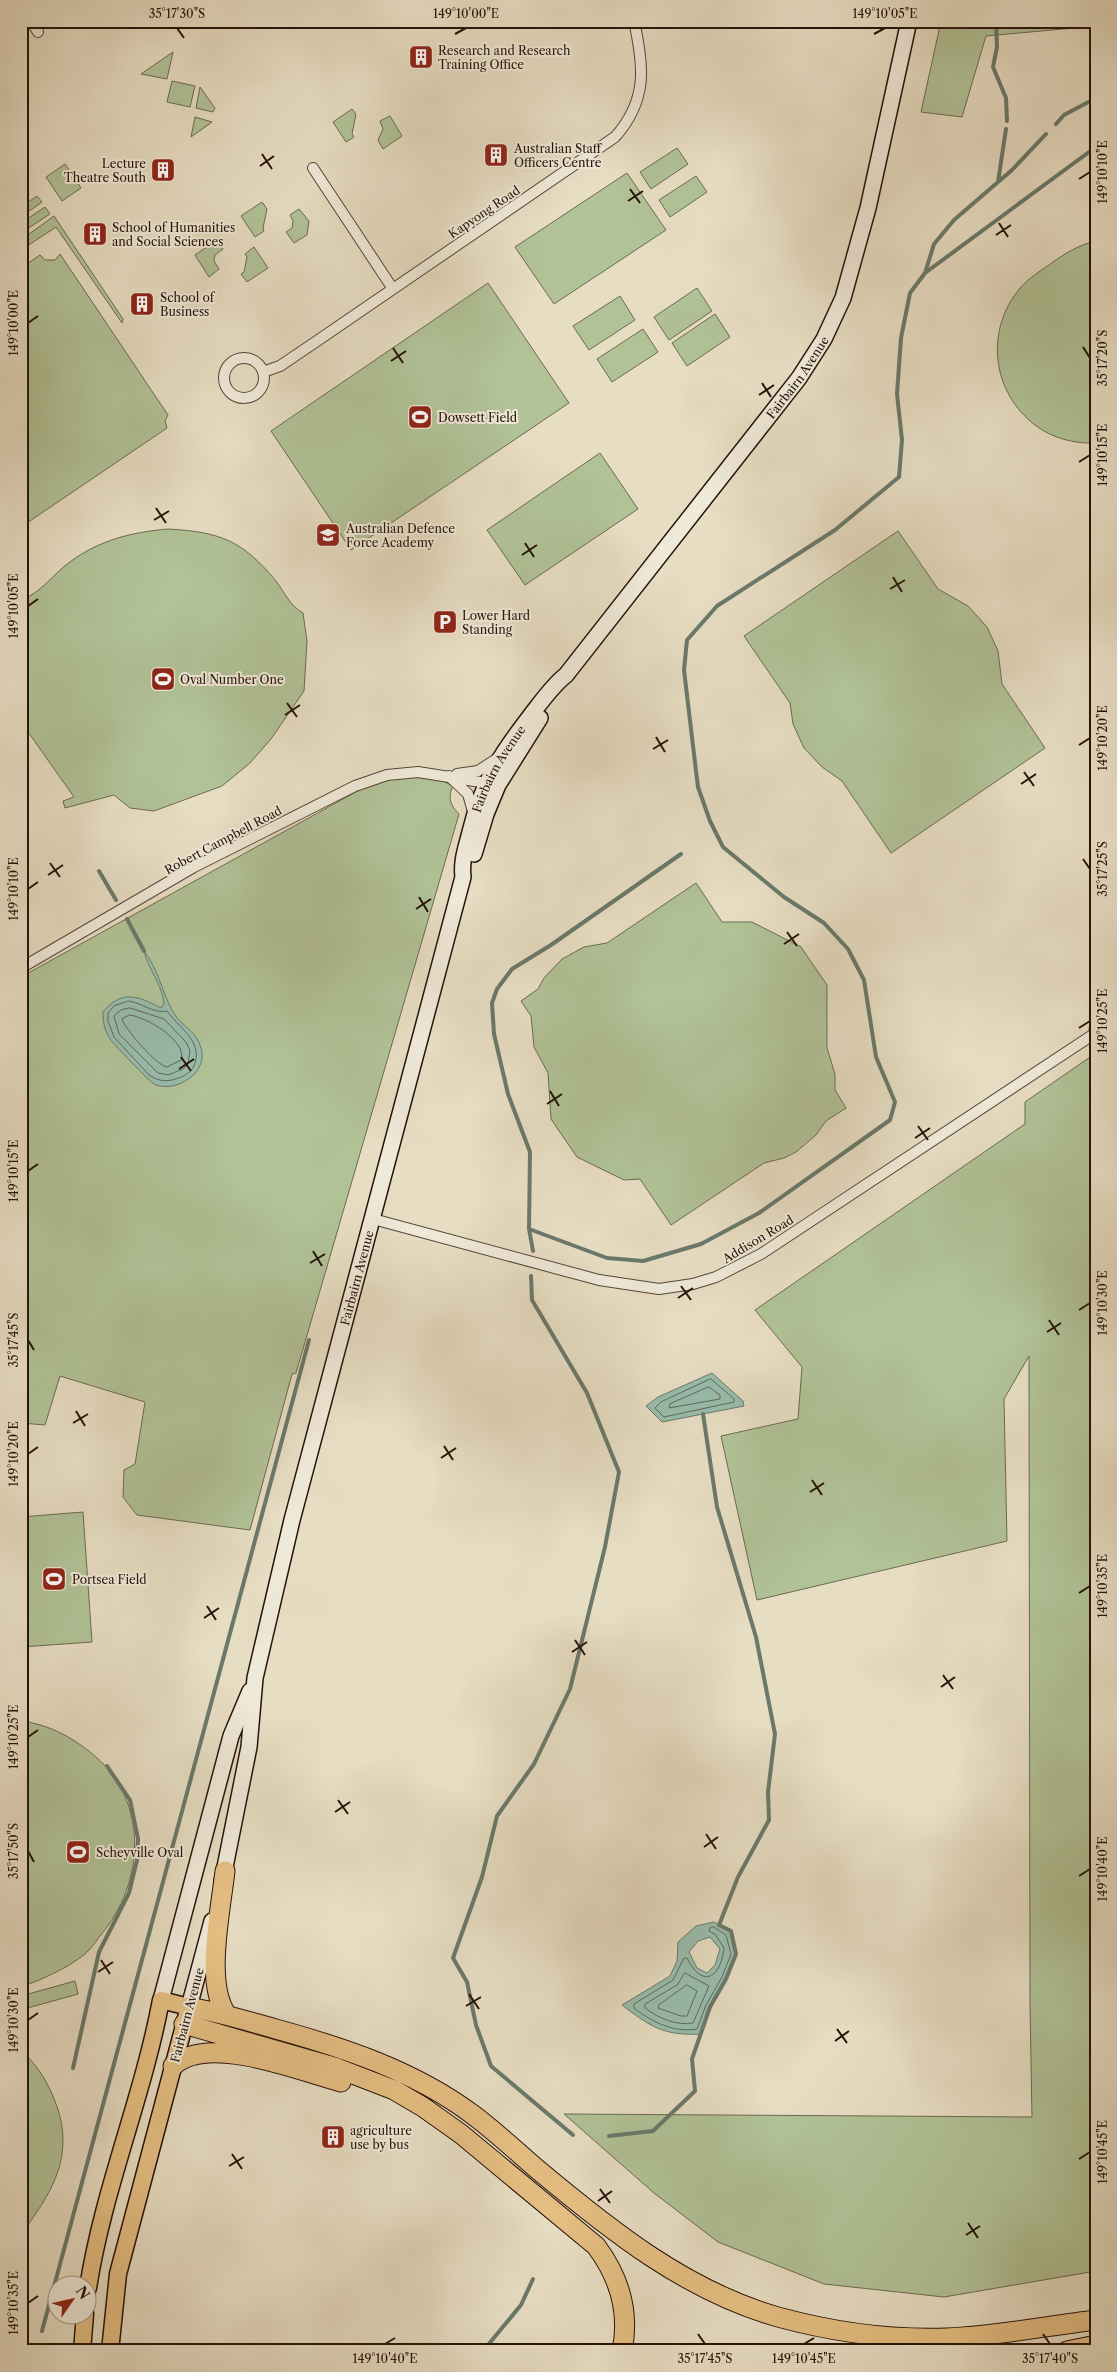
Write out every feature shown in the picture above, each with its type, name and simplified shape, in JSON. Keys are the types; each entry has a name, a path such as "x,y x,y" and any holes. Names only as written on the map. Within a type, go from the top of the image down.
{"highway":[{"path":"224,1871 215,1963 218,1999 227,2015"},
{"path":"186,2016 227,2015 348,2049 388,2066 472,2114 565,2192 646,2254 687,2279 728,2298 776,2316 849,2333 900,2338 949,2338 1096,2320"},
{"path":"186,2016 394,2090 423,2107 461,2134 596,2246 607,2260 621,2292 626,2324 622,2351"},
{"path":"173,2066 191,2055 235,2052 341,2082 394,2090"},
{"path":"1067,2351 1096,2345"}],"main road":[{"name":"Fairbairn Avenue","path":"463,877 470,867 501,756 555,683 566,675 799,378 824,339 843,298 868,208 908,21"},
{"name":"Fairbairn Avenue","path":"110,2351 118,2274 224,1871 249,1747 255,1678 292,1520 463,877 462,864 474,815 492,784 560,690 566,675"},
{"name":"Fairbairn Avenue","path":"91,2274 99,2235 158,2018 231,1736 255,1678"},
{"path":"162,2000 186,2016"},
{"path":"158,2018 186,2016"},
{"path":"82,2351 83,2324"}],"street":[{"path":"31,21 38,32"},
{"name":"Kapyong Road","path":"263,372 280,366 615,137 632,112 640,87 642,65 634,21"},
{"path":"313,168 394,289"},
{"path":"240,358 254,361 263,372 261,388 248,398 233,395 225,384 224,373 228,366 240,358"},
{"name":"Robert Campbell Road","path":"448,775 478,771 501,756"},
{"name":"Robert Campbell Road","path":"22,966 194,867 355,786 387,775 418,772 448,775 492,784"},
{"path":"448,775 468,794 474,815"},
{"name":"Addison Road","path":"373,1219 598,1280 659,1289 693,1284 739,1267 778,1243 1094,1034 1096,1020"}],"shaded area":[{"path":"941,21 1096,21 1096,26 986,36 962,117 921,112"},
{"path":"173,52 167,79 141,74"},
{"path":"172,81 195,86 190,107 167,102"},
{"path":"200,87 215,108 213,112 196,108"},
{"path":"352,109 356,114 352,134 354,137 346,142 333,122"},
{"path":"390,116 402,136 383,149 378,140 383,129 380,121"},
{"path":"195,117 212,122 191,137"},
{"path":"677,148 688,164 651,189 640,172"},
{"path":"65,164 81,188 62,201 46,177"},
{"path":"627,173 666,230 554,304 515,247"},
{"path":"696,176 707,192 670,217 659,200"},
{"path":"37,196 42,202 21,217 21,207"},
{"path":"262,202 267,209 264,231 255,237 241,216"},
{"path":"45,207 50,214 21,233 21,223"},
{"path":"299,209 309,221 307,235 294,243 286,232 292,228 293,221 290,215"},
{"path":"54,216 123,319 122,323 56,227 21,250 21,240"},
{"path":"217,240 223,249 215,255 214,261 219,269 209,277 195,255"},
{"path":"1096,241 1096,443 1088,443 1064,439 1042,430 1021,412 1010,397 1002,380 998,362 998,344 1000,326 1007,308 1024,284 1077,247"},
{"path":"254,247 268,268 247,282 241,274 244,272 247,257 245,254"},
{"path":"60,254 168,415 165,421 167,428 21,527 21,268 40,255 45,260 55,260"},
{"name":"Dowsett Field","path":"488,283 569,403 351,550 271,431"},
{"path":"697,288 712,311 669,340 654,317"},
{"path":"620,296 635,320 589,350 573,326"},
{"path":"715,314 730,337 687,366 672,343"},
{"path":"643,329 658,352 612,382 597,359"},
{"path":"600,453 638,509 525,585 487,530"},
{"name":"Oval Number One","path":"168,529 186,530 216,536 241,547 264,567 291,603 303,613 307,641 304,691 271,739 250,763 222,786 154,811 130,808 114,795 65,808 63,801 74,797 21,722 21,600 35,593 70,562 93,548 117,538 142,532"},
{"path":"898,531 938,589 968,606 987,627 998,651 1002,684 1045,748 891,853 842,781 822,767 804,748 793,724 790,703 744,636"},
{"path":"417,777 441,780 453,786 450,794 451,801 459,814 296,1373 292,1374 250,1530 137,1515 123,1497 124,1470 135,1464 145,1402 60,1376 45,1425 21,1423 21,977 363,788 388,779"},
{"path":"696,883 722,922 752,922 801,947 827,985 827,1048 835,1074 835,1090 846,1108 826,1121 816,1135 796,1152 784,1158 764,1163 671,1225 640,1179 624,1180 577,1157 551,1119 548,1073 534,1047 531,1016 521,1001 538,989 544,978 562,959 584,947 607,943"},
{"path":"1096,1053 1096,2271 944,2297 824,2284 718,2242 654,2193 564,2114 1032,2117 1030,2004 1029,1356 1004,1399 1007,1541 757,1600 721,1436 798,1419 802,1367 755,1310 1025,1124 1025,1102"},
{"name":"Portsea Field","path":"83,1512 92,1642 21,1647 21,1517"},
{"name":"Scheyville Oval","path":"21,1721 49,1728 66,1736 90,1752 109,1770 122,1791 131,1813 134,1837 133,1862 128,1886 118,1909 104,1931 88,1952 78,1959 38,1981 21,1987"},
{"path":"75,1981 78,1994 24,2009 21,1996"},
{"path":"21,2051 43,2076 52,2094 63,2133 59,2168 53,2184 44,2201 21,2234"}],"water":[{"path":"144,951 153,965 173,1012 196,1037 201,1048 200,1066 195,1073 180,1084 162,1086 154,1084 111,1040 104,1025 103,1012 117,1000 124,997 145,1000 161,1008 164,1004 161,991"},
{"path":"712,1373 743,1401 744,1406 662,1422 646,1406 658,1397"},
{"path":"714,1922 731,1931 736,1954 726,1979 710,2007 701,2034 667,2032 641,2019 622,2005 670,1976 677,1961 678,1942 696,1926","holes":["710,1937 720,1949 715,1965 707,1973 697,1968 689,1952 698,1941"]}],"waterway":[{"path":"996,21 997,47 993,67 1006,98 1007,121"},
{"path":"1056,124 1064,115 1096,98"},
{"path":"998,182 1006,129"},
{"path":"925,273 934,244 954,220 1012,170 1046,134"},
{"path":"681,854 551,945 512,969 497,989 492,1003 494,1034 508,1094 530,1152 529,1229 607,1258 643,1261 701,1244 759,1213 890,1120 895,1102 876,1057 864,980 848,949 824,923 784,897 723,847 710,821 698,787 684,670 687,640 717,606 835,530 899,477 902,440 897,394 901,338 910,293 925,273 1089,152 1096,151"},
{"path":"99,871 116,900"},
{"path":"127,919 144,951"},
{"path":"529,1229 533,1251"},
{"path":"531,1276 532,1300 587,1393 619,1472 605,1547 570,1689 534,1764 497,1816 482,1877 453,1958 467,1982 476,2025 491,2066 573,2135"},
{"path":"42,2331 309,1340"},
{"path":"609,2136 653,2131 695,2091 692,2059 710,2007 726,1979 736,1954 731,1931 719,1925 738,1877 769,1820 768,1792 775,1734 756,1637 717,1507 703,1414"},
{"path":"73,2068 99,1952 129,1893 137,1860 138,1839 130,1800 107,1766"},
{"path":"483,2351 521,2305 533,2279"}],"place":[{"name":"Research and Research Training Office","path":"421,57"},
{"name":"Australian Staff Officers Centre","path":"496,155"},
{"name":"Lecture Theatre South","path":"163,170"},
{"name":"School of Humanities and Social Sciences","path":"95,234"},
{"name":"School of Business","path":"142,304"},
{"name":"Dowsett Field","path":"420,417"},
{"name":"Australian Defence Force Academy","path":"328,535"},
{"name":"Lower Hard Standing","path":"445,622"},
{"name":"Oval Number One","path":"163,679"},
{"name":"Portsea Field","path":"54,1579"},
{"name":"Scheyville Oval","path":"78,1852"},
{"name":"agriculture use by bus","path":"333,2137"}]}
